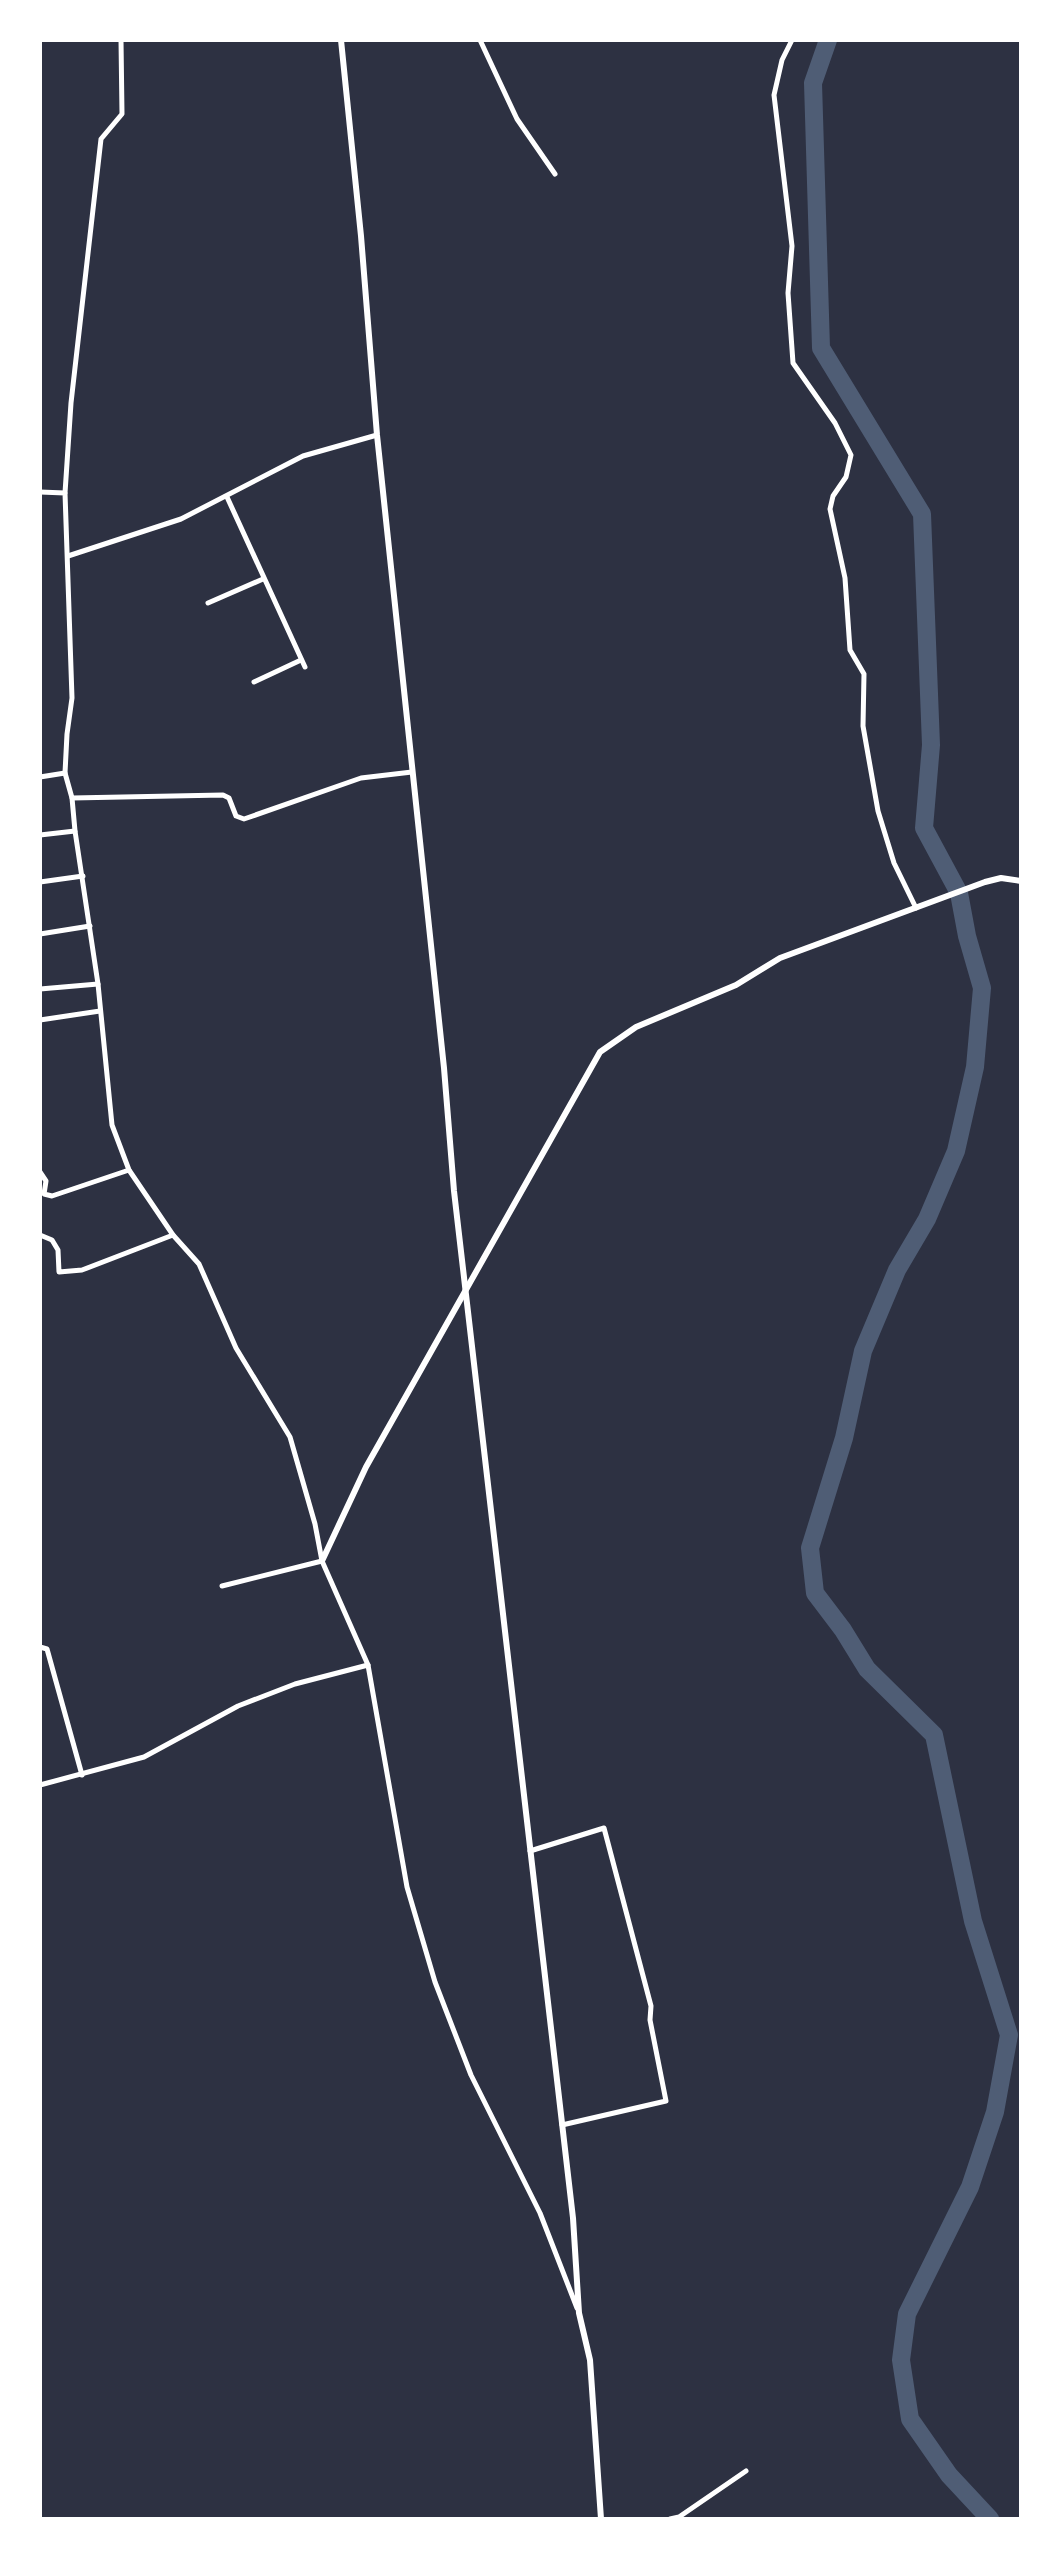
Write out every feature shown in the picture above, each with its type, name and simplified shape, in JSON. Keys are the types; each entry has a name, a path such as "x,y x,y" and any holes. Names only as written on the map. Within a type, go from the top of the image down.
{"street":[{"path":"121,40 122,114 101,139 71,403 65,493 72,698 65,773 72,798 98,984 112,1125 129,1170 173,1235 199,1264 236,1348 290,1437 322,1561 368,1665 407,1887 435,1982 471,2075 540,2213 579,2313 590,2360 601,2519"},
{"path":"341,40 377,435 465,1289 573,2218 579,2313"},
{"path":"480,40 517,119 555,174"},
{"path":"792,40 782,60 774,95 792,246 788,293 793,363 835,423 851,455 846,477 833,496 830,509 845,578 850,650 864,674 863,726 878,811 894,863 917,909"},
{"path":"68,556 181,519 303,456 377,435"},
{"path":"40,492 65,493"},
{"path":"227,497 305,667"},
{"path":"208,603 263,579"},
{"path":"254,682 301,660"},
{"path":"72,798 223,795 229,798 236,816 244,819 361,778 412,772"},
{"path":"40,777 65,773"},
{"path":"40,835 75,831"},
{"path":"40,882 83,876"},
{"path":"322,1561 366,1467 600,1052 636,1027 736,985 780,958 985,882 1001,878 1021,881"},
{"path":"40,934 90,926"},
{"path":"40,989 98,984"},
{"path":"40,1020 100,1011"},
{"path":"40,1172 46,1181 44,1194 52,1196 129,1170"},
{"path":"40,1235 52,1240 58,1250 59,1272 82,1270 173,1235"},
{"path":"222,1586 322,1561"},
{"path":"40,1647 47,1649 82,1775"},
{"path":"40,1785 144,1757 238,1706 295,1684 368,1665"},
{"path":"530,1851 604,1828 651,2006 650,2020 666,2101 562,2125"},
{"path":"670,2519 679,2517 746,2471"}],"waterway":[{"path":"828,40 813,83 821,348 922,514 931,745 924,828 959,893 982,988 975,1067 956,1151 927,1219 897,1270 863,1351 844,1438 810,1548 815,1593 867,1669 934,1735 973,1921 1009,2035 995,2112 970,2187 907,2314 901,2360 910,2419 949,2475 990,2519"}]}
